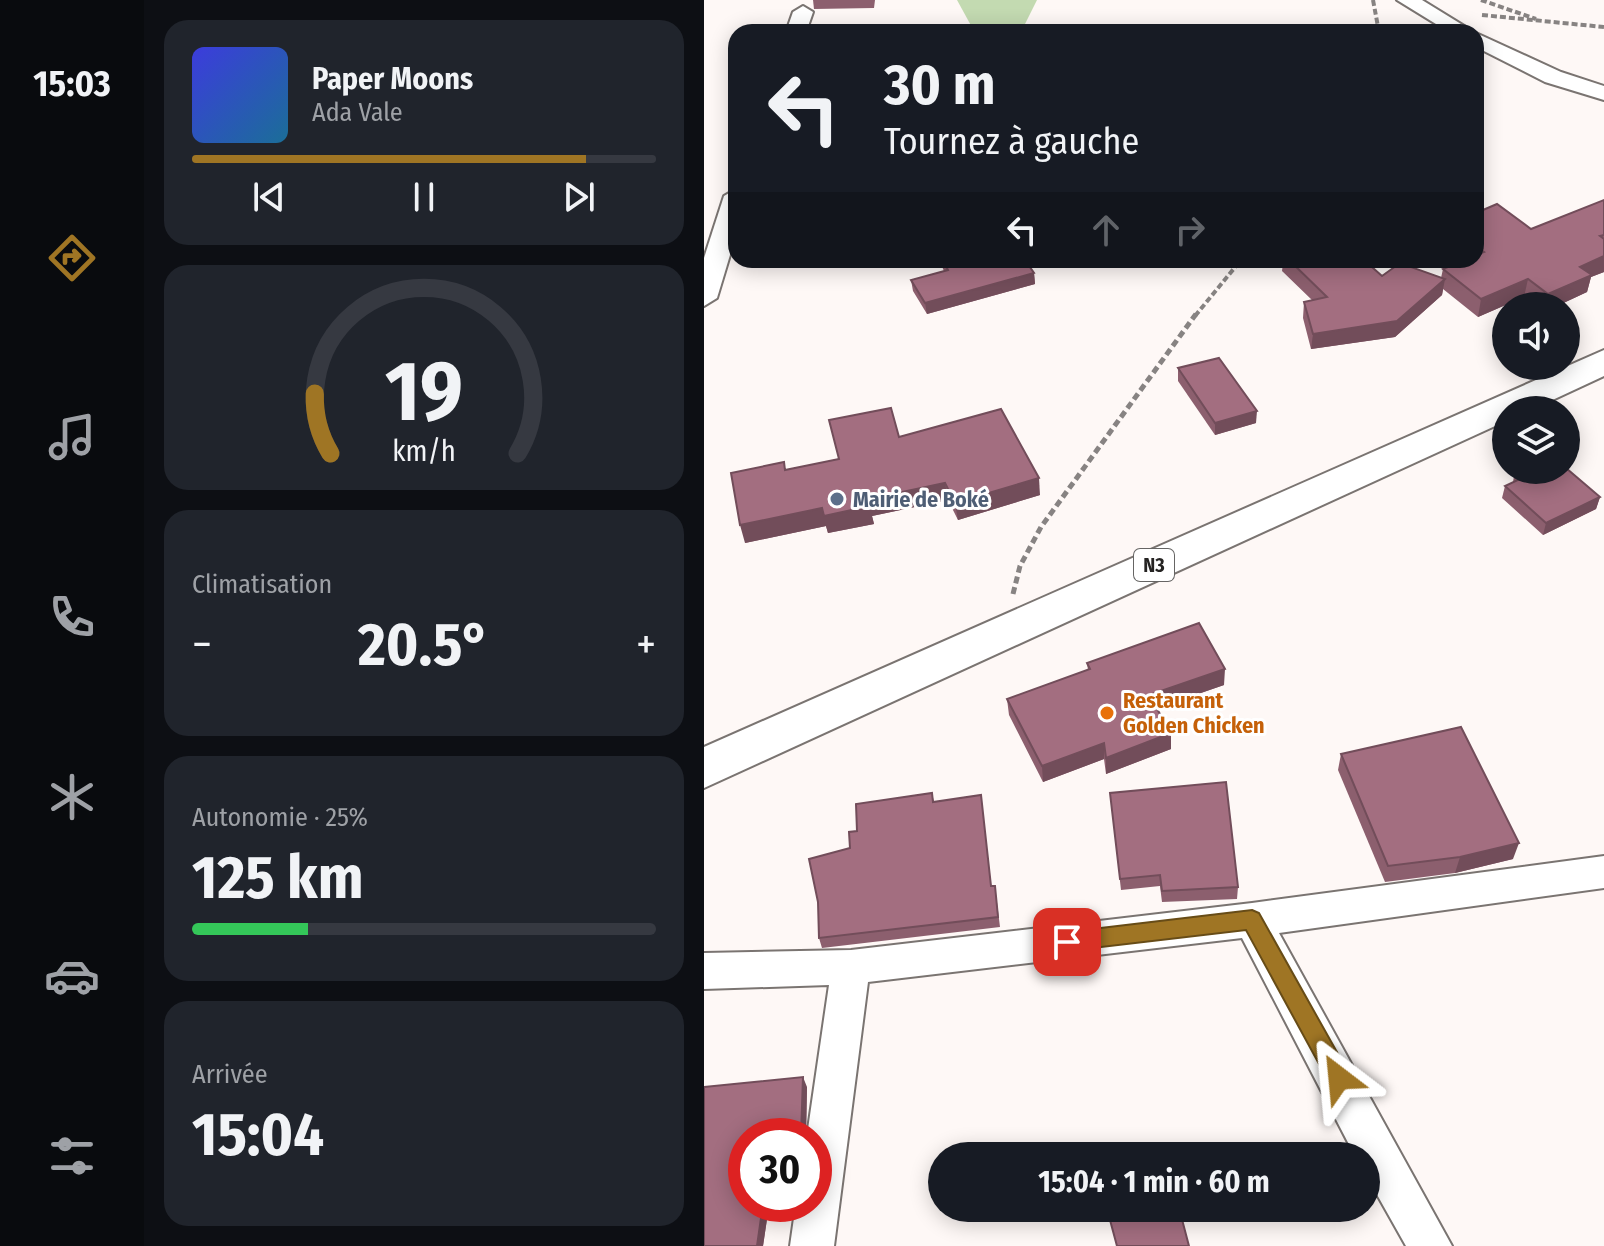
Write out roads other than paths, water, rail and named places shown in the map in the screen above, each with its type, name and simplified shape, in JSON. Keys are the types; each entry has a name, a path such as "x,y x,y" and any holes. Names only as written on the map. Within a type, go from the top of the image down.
{"highway":[{"name":"N3","path":"704,768 1604,362"}],"street":[{"path":"1407,0 1450,24"},
{"path":"1484,43 1553,77 1604,93"},
{"path":"704,298 728,222"},
{"path":"704,971 851,967 1252,920 1604,872"},
{"path":"1252,920 1372,1145 1430,1246"},
{"path":"812,1246 851,967"}],"place":[{"name":"Mairie de Boké","path":"837,499"},
{"name":"Restaurant Golden Chicken","path":"1107,713"}]}
